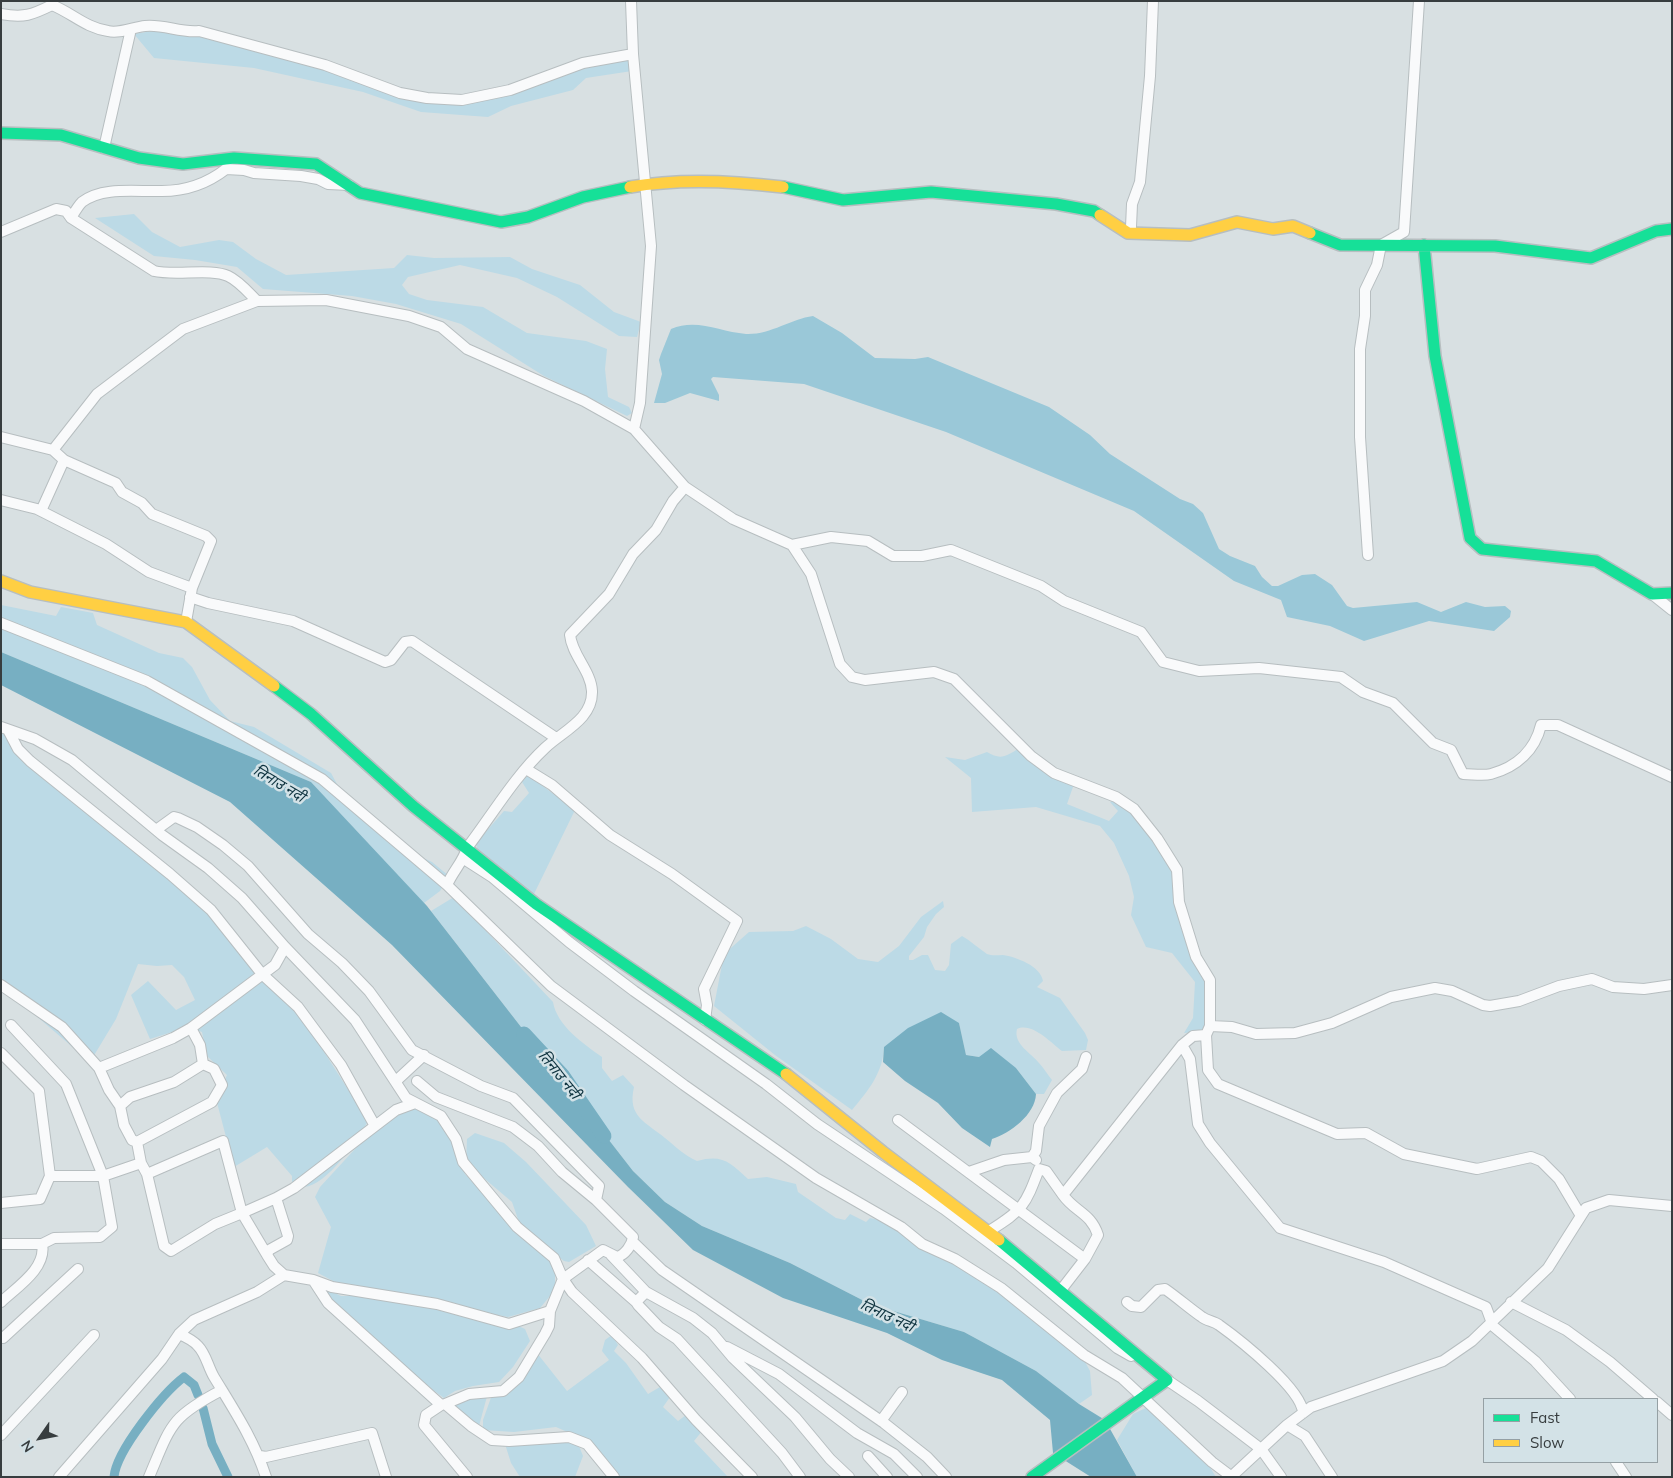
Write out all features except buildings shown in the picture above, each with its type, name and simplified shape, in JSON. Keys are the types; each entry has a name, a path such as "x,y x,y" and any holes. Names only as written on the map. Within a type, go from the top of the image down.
{"street":[{"path":"631,1 633,54 647,184 651,246 640,403 634,429"},
{"path":"1128,232 1131,228 1132,204 1140,182 1150,76 1153,1"},
{"path":"1381,245 1404,232 1420,1"},
{"path":"1,14 20,17 35,14 52,5 65,10 82,23 109,32 159,26 187,32 198,32 325,65 400,93 427,98 462,100 510,90 583,63 633,54"},
{"path":"104,148 131,29"},
{"path":"1,133 61,135 139,158 183,164 234,158 316,164 328,170 360,193 501,222 528,216 583,196 647,184 724,182 781,187 843,200 930,192 1056,204 1094,211 1128,232 1190,235 1237,222 1272,228 1293,226 1340,245 1495,246 1591,258 1656,230 1672,229"},
{"path":"70,218 82,203 96,196 134,190 178,190 213,179 226,168 254,173 301,176 318,179 328,184 349,186"},
{"path":"1,232 56,209 66,211 70,218 154,271 166,274 220,273 238,282 256,301"},
{"path":"1368,555 1360,437 1360,349 1365,316 1365,290 1378,265 1381,245"},
{"path":"1424,245 1426,295 1445,420 1470,538 1482,549 1596,561 1652,594 1672,610"},
{"path":"53,450 98,394 183,329 256,301 326,300 409,316 441,327 467,349 584,401 634,429 685,487 733,519 792,545 811,574 840,664 852,677 865,680 934,672 954,679 1031,756 1054,773 1116,797 1134,809 1157,838 1177,870 1179,902 1196,957 1210,980 1208,1070 1218,1084 1337,1134 1366,1132 1404,1154 1477,1169 1531,1157 1541,1161 1559,1179 1581,1216"},
{"path":"1,437 53,450 64,460 116,483 122,492 142,503 152,514 206,536 211,541 191,592 186,622"},
{"path":"41,511 64,460"},
{"path":"447,885 452,872 526,769 556,738 583,717 591,701 591,683 571,645 572,630 609,594 634,554 656,530 673,501 685,487"},
{"path":"1,500 25,505 41,511 106,544 149,572 191,592 208,603 293,621 386,662 391,660 405,642 412,641 556,738"},
{"path":"792,545 831,537 868,541 893,556 922,556 952,550 1041,586 1064,601 1086,608 1107,620 1141,632 1163,662 1199,671 1259,668 1341,678 1362,692 1394,703 1433,743 1451,750 1463,774 1490,774 1524,757 1537,740 1541,725 1558,725 1672,777"},
{"path":"1,581 30,592 186,622 311,714 492,877 569,942 634,991 766,1084 818,1124 936,1203 1016,1263 1117,1348 1140,1362 1145,1360"},
{"path":"1652,594 1672,592"},
{"path":"1,623 147,681 322,778 447,885 551,986 684,1086 816,1178 901,1227 922,1244 955,1259 1001,1288 1084,1355 1122,1378 1141,1399 1206,1456 1232,1476 1287,1425 1311,1407 1443,1361 1472,1341 1548,1268 1586,1208 1609,1200 1672,1206"},
{"path":"5,729 35,738 72,760 156,830 208,868 235,892 355,1020 406,1098 441,1116 456,1139 463,1162 517,1227 554,1258 563,1279 572,1292 642,1358 696,1420 752,1477"},
{"path":"5,729 18,749 30,761 170,874 211,910 262,974 298,1007 341,1065 375,1126"},
{"path":"526,769 552,785 610,835 672,874 737,921 704,990 707,1005 705,1020"},
{"path":"156,830 174,817 178,818 223,845 248,866 308,934 342,963 369,992 412,1050 481,1086 513,1098 599,1186 596,1200"},
{"path":"466,853 536,904 705,1020 766,1059 883,1152 989,1231 1167,1380 1261,1449 1282,1477"},
{"path":"99,1068 174,1038 191,1028 274,965 285,947"},
{"path":"1063,1195 1182,1045 1193,1036 1232,1027 1256,1034 1295,1033 1332,1023 1391,997 1435,988 1452,991 1483,1005 1490,1006 1513,1002 1559,986 1592,979 1620,987 1644,989 1672,985"},
{"path":"1,985 62,1027 99,1068 109,1090 120,1106 124,1125 132,1140 137,1142"},
{"path":"1,1244 42,1244 54,1238 100,1237 112,1227 103,1176 66,1084 10,1025"},
{"path":"191,1028 200,1045 203,1064"},
{"path":"1182,1045 1190,1059 1198,1124 1216,1151 1280,1228 1384,1262 1480,1304 1486,1308 1493,1326 1534,1361 1569,1398"},
{"path":"1,1053 40,1091 50,1176 40,1199 1,1203"},
{"path":"396,1081 424,1055"},
{"path":"1032,1157 1036,1151 1039,1126 1058,1093 1082,1069 1086,1057"},
{"path":"120,1106 130,1097 174,1082 203,1064"},
{"path":"137,1142 212,1102 222,1085 214,1069 203,1064"},
{"path":"417,1081 436,1097 512,1127 538,1146 562,1172 596,1200 633,1237 622,1256 617,1257 603,1250 563,1279 550,1311 549,1326 545,1334 518,1377 503,1391 469,1394 443,1404 426,1415 424,1425 466,1477"},
{"path":"137,1142 141,1163 147,1174 167,1250 171,1251 215,1224 276,1198 294,1188 396,1110 415,1103"},
{"path":"898,1120 1085,1260"},
{"path":"147,1174 223,1140 242,1213 274,1266 284,1275 313,1280 332,1287 437,1304 509,1324 550,1311"},
{"path":"1032,1157 1069,1203 1094,1224 1098,1236 1085,1260 1061,1290"},
{"path":"969,1172 1004,1160 1032,1157"},
{"path":"50,1176 103,1176 141,1163"},
{"path":"989,1231 1019,1211 1026,1200 1039,1169 1043,1169"},
{"path":"267,1255 268,1250 286,1240 288,1236 276,1198"},
{"path":"632,1241 662,1270 880,1421 926,1457 946,1477"},
{"path":"1,1302 41,1263 44,1252 42,1244"},
{"path":"611,1255 646,1292 693,1318 720,1342 795,1417 830,1459 849,1477"},
{"path":"588,1260 636,1302 659,1327 677,1339 782,1453 800,1477"},
{"path":"2,1338 78,1268"},
{"path":"60,1477 162,1358 179,1334 194,1320 257,1292 284,1275"},
{"path":"313,1280 328,1303 443,1404 492,1440 569,1437 587,1444 614,1477"},
{"path":"1127,1302 1132,1306 1141,1306 1158,1290 1165,1289 1204,1319 1218,1323 1274,1371 1292,1388 1303,1404 1303,1413"},
{"path":"636,1302 646,1292"},
{"path":"1511,1302 1566,1330 1610,1362 1653,1398"},
{"path":"179,1334 189,1338 200,1347 260,1456 266,1477"},
{"path":"1,1435 94,1335"},
{"path":"720,1342 779,1374 857,1433 894,1454 918,1477"},
{"path":"1032,1477 1167,1380"},
{"path":"149,1477 169,1428 197,1403 222,1390"},
{"path":"880,1421 902,1392"},
{"path":"1658,1403 1672,1415"},
{"path":"1287,1425 1305,1436 1332,1477"},
{"path":"260,1456 266,1457 372,1433 386,1477"},
{"path":"868,1456 887,1477"},
{"path":"1617,1463 1626,1477"}],"shaded area":[{"path":"158,30 188,34 447,102 581,67 631,57 632,71 586,78 573,90 511,106 488,117 421,112 363,92 254,68 154,58 134,34"},
{"path":"134,214 152,232 180,247 219,240 233,242 256,259 286,275 394,268 407,255 434,258 510,257 532,269 580,285 614,312 641,322 637,337 619,336 557,297 517,278 460,265 408,277 402,285 409,294 427,300 483,307 527,333 586,341 607,349 605,369 608,397 629,407 632,413 627,416 544,376 461,324 396,304 352,296 263,289 237,267 154,256 95,218"},
{"path":"813,316 842,333 875,358 915,359 928,357 1049,407 1090,435 1110,454 1180,499 1193,504 1203,513 1219,549 1230,556 1255,566 1262,577 1272,586 1278,586 1302,575 1315,574 1332,585 1347,606 1353,608 1417,602 1441,612 1466,602 1485,607 1505,606 1511,611 1510,617 1494,631 1429,621 1364,641 1330,626 1287,617 1281,600 1234,581 1134,511 946,432 804,384 713,377 711,379 719,395 719,401 690,393 665,403 654,403 662,374 659,360 671,329 681,326 699,325 736,333 755,334"},
{"path":"1,605 56,616 61,607 93,613 97,625 159,653 183,658 192,667 210,700 230,721 254,727 331,773 345,799 395,845 432,862 449,876 440,891 424,903 311,782 1,652"},
{"path":"1,732 221,913 225,925 295,1006 368,1121 341,1160 322,1179 313,1185 304,1187 292,1186 292,1176 267,1147 234,1167 216,1099 227,1075 207,1056 202,1032 188,1027 150,1039 131,995 148,981 176,1010 195,1000 184,977 172,965 138,964 116,1019 90,1062 20,1002 1,992"},
{"path":"1019,748 1074,784 1067,804 1109,821 1118,811 1110,802 1116,799 1132,810 1170,863 1207,979 1208,1022 1205,1031 1184,1033 1193,1018 1195,982 1172,953 1146,947 1131,915 1134,897 1129,876 1114,843 1100,826 1036,807 972,812 971,778 945,757 965,760 987,752 999,757 1010,754"},
{"path":"528,775 575,810 533,896 478,852 476,843 504,811 512,812 529,793 522,782"},
{"path":"454,897 553,1002 560,1019 572,1034 602,1057 602,1068 612,1081 623,1075 634,1087 633,1105 640,1118 680,1151 697,1161 713,1158 725,1161 748,1179 767,1177 796,1184 798,1192 836,1218 845,1220 850,1214 866,1222 870,1218 892,1223 900,1233 949,1262 952,1259 1000,1289 1053,1337 1084,1360 1090,1371 1092,1395 1079,1404 1036,1371 964,1332 870,1304 790,1263 702,1226 665,1202 633,1171 431,911"},
{"path":"943,901 944,907 936,914 927,927 924,937 909,956 909,960 922,955 928,955 935,970 945,971 949,965 951,944 962,936 987,954 1003,955 1021,960 1038,971 1041,976 1043,981 1037,987 1060,998 1085,1033 1088,1040 1086,1050 1062,1051 1046,1038 1029,1028 1017,1029 1016,1034 1020,1044 1041,1065 1052,1080 1044,1094 1036,1094 1016,1068 966,1055 959,1023 884,1047 881,1065 874,1081 852,1110 775,1055 714,1006 724,954 749,932 793,931 806,926 831,939 858,959 878,962 899,946 921,917"},
{"path":"411,1107 439,1119 448,1132 465,1174 509,1222 555,1266 555,1290 540,1308 508,1317 335,1282 318,1273 331,1227 315,1197 320,1187 366,1137 378,1121"},
{"path":"475,1133 504,1143 526,1162 586,1225 596,1246 569,1262 564,1261 541,1244 519,1222 512,1202 466,1163 467,1139"},
{"path":"324,1288 341,1296 361,1296 505,1320 525,1329 530,1341 513,1367 499,1382 455,1391 444,1398 408,1372 363,1327 324,1294"},
{"path":"612,1335 618,1345 614,1351 626,1363 648,1394 660,1387 670,1397 663,1407 678,1421 686,1415 703,1430 694,1441 728,1477 617,1477 590,1442 556,1427 514,1432 483,1430 483,1420 493,1392 513,1378 533,1348 567,1391 609,1360 602,1351 605,1340"},
{"path":"489,1389 479,1426 446,1400 464,1391"},
{"path":"1148,1407 1162,1424 1204,1458 1216,1477 1137,1477 1117,1440 1133,1414"},
{"path":"572,1440 579,1446 583,1456 575,1477 520,1477 511,1463 505,1444"}],"water":[{"path":"1,652 311,782 427,906 633,1171 665,1202 702,1226 790,1263 870,1304 964,1332 1036,1371 1079,1404 1105,1420 1137,1477 1091,1477 1053,1453 1050,1420 1002,1380 942,1360 887,1333 783,1298 693,1250 628,1187 392,945 230,802 1,685"},
{"path":"941,1012 959,1023 966,1055 979,1057 991,1048 1016,1068 1036,1094 1035,1102 1026,1116 1014,1128 992,1139 990,1147 962,1128 938,1103 905,1081 883,1062 884,1047 908,1028"}],"waterway":[{"name":"तिनाउ नदी","path":"524,1034 562,1075 604,1136"},
{"path":"114,1477 117,1466 131,1438 153,1409 175,1385 184,1377 194,1385 198,1395"},
{"path":"203,1408 212,1444 228,1477"}],"traffic: fast":[{"path":"1,133 61,135 139,158 183,164 234,158 316,164 360,193 501,222 528,217 583,197 630,187"},
{"path":"783,187 843,200 931,192 1056,204 1094,211 1100,215"},
{"path":"1310,233 1340,245 1495,246 1591,258 1656,231 1672,229"},
{"path":"1424,245 1435,356 1470,538 1482,549 1596,561 1652,594 1672,593"},
{"path":"274,686 311,714 413,806 536,904 786,1074"},
{"path":"999,1240 1167,1380 1032,1477"}],"traffic: slow":[{"path":"630,187 687,181 745,183 783,187"},
{"path":"1100,215 1128,233 1190,235 1237,222 1273,229 1293,226 1310,233"},
{"path":"1,581 30,592 186,622 274,686"},
{"path":"786,1074 883,1152 999,1240"}]}
